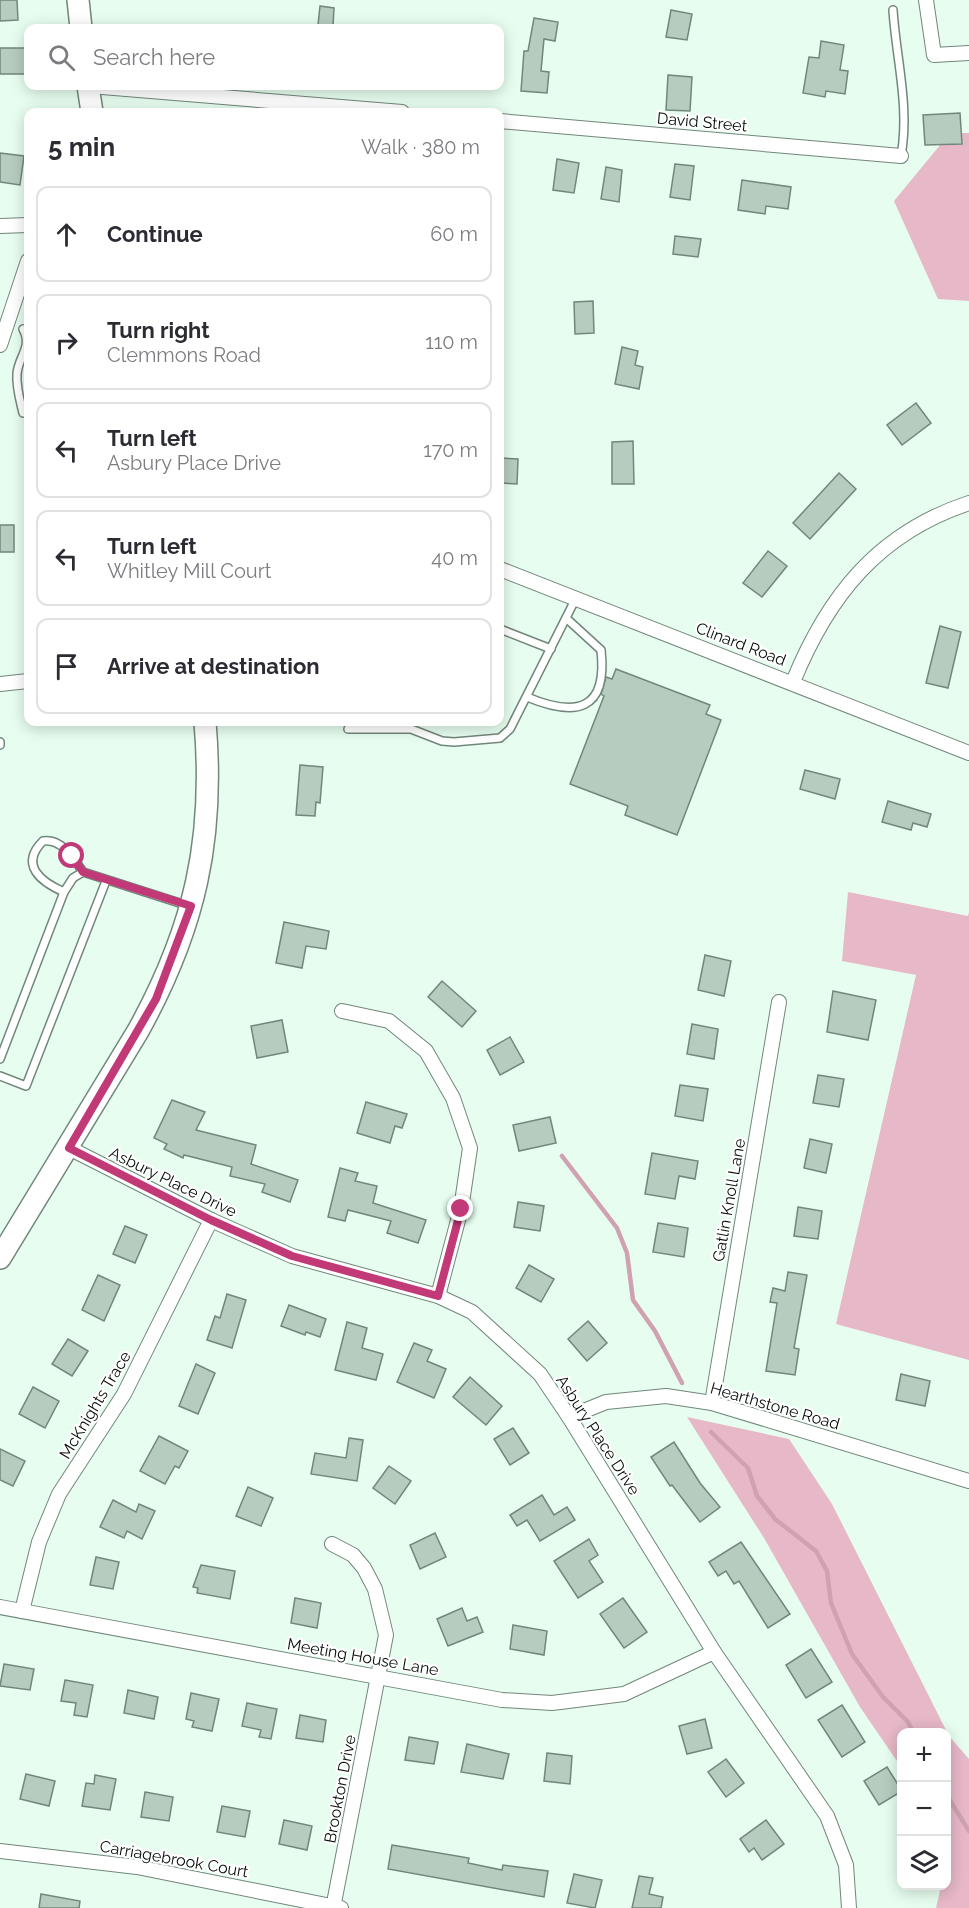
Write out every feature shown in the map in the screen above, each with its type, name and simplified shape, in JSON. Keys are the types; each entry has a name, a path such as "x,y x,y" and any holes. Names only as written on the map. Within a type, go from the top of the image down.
{"main road":[{"path":"78,0 81,24"},
{"path":"89,90 92,108"},
{"path":"0,1258 69,1148 156,999 191,906 202,861 208,815 209,784 205,726"}],"street":[{"path":"926,0 934,55 969,52"},
{"path":"137,90 354,108"},
{"name":"David Street","path":"504,121 901,156"},
{"path":"0,226 24,225"},
{"path":"0,345 24,273"},
{"path":"793,682 816,631 853,577 874,557 903,535 928,520 969,503"},
{"name":"Clinard Road","path":"504,571 793,682 969,753"},
{"path":"0,684 24,681"},
{"name":"Gatlin Knoll Lane","path":"712,1403 779,1002"},
{"path":"342,1011 389,1020 426,1051 453,1098 470,1148 461,1209 438,1296"},
{"name":"Asbury Place Drive","path":"69,1148 211,1220 292,1256 438,1296 472,1312 540,1374 714,1652 827,1816 846,1865 849,1908"},
{"name":"McKnights Trace","path":"22,1611 39,1542 60,1494 124,1394 211,1220"},
{"name":"Hearthstone Road","path":"569,1417 606,1402 656,1397 712,1403 969,1482"},
{"name":"Brookton Drive","path":"332,1544 353,1555 364,1568 375,1589 386,1635 336,1908"},
{"name":"Meeting House Lane","path":"0,1607 502,1700 552,1703 624,1694 714,1652"},
{"name":"Carriagebrook Court","path":"0,1851 137,1867 336,1908"}],"lane":[{"path":"893,10 895,49 904,99 905,135 901,156"},
{"path":"7,323 24,328"},
{"path":"23,413 17,378 24,356"},
{"path":"348,729 411,729 442,741 454,742 500,738 510,729 576,598"},
{"path":"527,697 554,708 571,709 584,706 596,692 603,676 601,650 566,618"},
{"path":"504,631 551,649"},
{"path":"64,892 47,885 36,874 32,862 38,847 44,841 56,842 72,856 83,872 191,906"},
{"path":"0,1059 64,892 73,878 83,872"},
{"path":"0,1076 26,1086 106,881"}],"shaded area":[{"path":"950,133 969,133 969,301 938,299 894,201"},
{"path":"848,892 968,916 969,912 969,1360 836,1324 916,975 842,961"},
{"path":"687,1417 789,1439 832,1504 945,1728 897,1728 897,1761 860,1707 764,1538"},
{"path":"951,1738 969,1759 969,1908 936,1908 940,1890 951,1890"}],"building":[{"path":"0,0 17,0 18,20 0,21"},
{"path":"320,6 334,8 333,24 318,24"},
{"path":"671,10 692,14 687,40 666,37"},
{"path":"534,18 558,22 555,41 544,39 541,71 549,72 547,93 521,91 524,51 528,51"},
{"path":"821,41 844,45 840,70 848,71 845,94 826,91 825,97 803,93 809,57 819,58"},
{"path":"0,48 24,48 24,74 0,74"},
{"path":"668,75 692,77 690,111 666,110"},
{"path":"960,113 962,144 925,145 923,115"},
{"path":"0,153 24,156 20,185 0,182"},
{"path":"557,159 579,163 574,193 553,190"},
{"path":"675,164 694,166 690,200 670,197"},
{"path":"606,167 622,170 619,202 601,199"},
{"path":"742,180 791,187 788,209 766,206 765,214 738,210"},
{"path":"675,236 701,239 698,257 673,254"},
{"path":"593,301 594,333 575,334 574,302"},
{"path":"622,347 638,351 635,365 643,367 639,389 615,384"},
{"path":"916,403 931,423 902,445 887,425"},
{"path":"633,441 634,484 612,484 612,442"},
{"path":"504,458 518,459 517,484 504,483"},
{"path":"839,473 856,489 810,539 793,523"},
{"path":"0,525 14,525 14,552 0,552"},
{"path":"768,551 787,566 762,597 743,583"},
{"path":"940,626 961,632 948,688 926,683"},
{"path":"616,669 710,705 706,714 721,720 677,835 625,815 628,806 570,784 604,696 601,694 606,677 612,679"},
{"path":"300,765 323,767 320,803 316,802 315,816 296,815"},
{"path":"805,770 840,779 835,799 800,789"},
{"path":"888,801 931,814 927,827 913,823 911,830 882,822"},
{"path":"284,922 329,931 326,949 306,946 302,968 276,963"},
{"path":"705,955 731,961 724,996 698,990"},
{"path":"442,981 476,1011 462,1027 428,997"},
{"path":"833,991 876,1000 868,1040 827,1032"},
{"path":"282,1020 288,1052 257,1058 251,1026"},
{"path":"692,1024 718,1029 714,1059 687,1054"},
{"path":"510,1037 524,1062 500,1075 487,1050"},
{"path":"818,1075 844,1079 839,1107 813,1103"},
{"path":"680,1085 708,1089 703,1121 675,1116"},
{"path":"172,1100 205,1112 196,1130 256,1145 251,1164 298,1180 290,1202 262,1192 265,1184 230,1176 232,1167 184,1155 183,1158 164,1149 167,1144 154,1138"},
{"path":"366,1102 407,1114 402,1128 395,1126 390,1143 357,1133"},
{"path":"550,1117 556,1143 519,1151 513,1125"},
{"path":"810,1139 832,1144 826,1173 804,1168"},
{"path":"652,1153 698,1161 695,1179 679,1176 675,1199 645,1194"},
{"path":"340,1168 358,1173 355,1181 377,1186 373,1203 426,1220 418,1243 387,1233 391,1221 348,1210 345,1221 328,1217"},
{"path":"518,1202 544,1206 540,1231 514,1227"},
{"path":"798,1207 822,1211 818,1239 794,1236"},
{"path":"658,1223 688,1228 684,1257 653,1252"},
{"path":"125,1226 147,1235 135,1263 113,1254"},
{"path":"529,1265 554,1279 541,1302 516,1288"},
{"path":"788,1272 807,1275 794,1348 799,1349 795,1375 766,1371 777,1303 770,1302 773,1288 785,1291"},
{"path":"98,1275 120,1285 104,1321 82,1310"},
{"path":"227,1294 246,1300 232,1348 207,1340 215,1316 220,1318"},
{"path":"289,1305 326,1319 320,1337 306,1332 305,1335 281,1326"},
{"path":"588,1321 607,1343 587,1361 568,1339"},
{"path":"347,1322 367,1328 362,1348 383,1354 376,1380 335,1370"},
{"path":"68,1339 88,1351 72,1376 52,1364"},
{"path":"414,1343 432,1350 427,1361 446,1369 434,1398 397,1382"},
{"path":"196,1364 215,1373 198,1414 179,1406"},
{"path":"901,1374 930,1381 925,1406 896,1400"},
{"path":"470,1377 502,1406 486,1425 453,1397"},
{"path":"33,1387 59,1401 45,1428 19,1414"},
{"path":"513,1428 529,1453 510,1465 494,1439"},
{"path":"159,1436 188,1451 179,1468 175,1466 165,1484 140,1471"},
{"path":"349,1438 363,1440 357,1481 311,1474 315,1453 346,1458"},
{"path":"674,1442 700,1483 720,1507 700,1522 672,1485 670,1486 651,1457"},
{"path":"0,1449 25,1461 13,1486 0,1480"},
{"path":"389,1466 411,1481 395,1504 373,1488"},
{"path":"248,1487 273,1498 261,1526 236,1516"},
{"path":"542,1495 554,1515 567,1507 575,1520 540,1541 527,1520 517,1526 510,1515"},
{"path":"113,1500 136,1512 139,1504 155,1511 142,1539 127,1531 124,1538 100,1527"},
{"path":"435,1533 446,1557 420,1569 410,1545"},
{"path":"589,1539 598,1555 589,1561 603,1582 578,1598 554,1561"},
{"path":"741,1542 790,1614 768,1628 739,1581 734,1584 726,1571 718,1576 709,1562"},
{"path":"96,1557 119,1562 113,1589 90,1585"},
{"path":"201,1565 235,1571 230,1599 197,1593 198,1588 193,1587"},
{"path":"295,1598 321,1603 317,1628 291,1623"},
{"path":"623,1598 647,1632 624,1648 600,1614"},
{"path":"462,1608 467,1621 477,1617 483,1632 448,1646 437,1619"},
{"path":"513,1625 547,1631 544,1655 510,1649"},
{"path":"811,1649 832,1682 806,1698 786,1665"},
{"path":"4,1664 34,1669 30,1690 0,1686"},
{"path":"65,1680 93,1685 87,1717 74,1715 76,1703 61,1701"},
{"path":"128,1690 158,1697 154,1719 124,1713"},
{"path":"191,1693 219,1699 212,1731 192,1727 194,1721 186,1719"},
{"path":"247,1703 277,1709 271,1739 259,1737 261,1730 242,1726"},
{"path":"842,1705 865,1742 842,1757 818,1720"},
{"path":"300,1715 326,1720 323,1742 296,1738"},
{"path":"705,1719 712,1748 687,1754 679,1726"},
{"path":"409,1737 438,1742 434,1764 405,1760"},
{"path":"467,1744 509,1754 503,1779 461,1772"},
{"path":"547,1753 572,1756 570,1784 544,1781"},
{"path":"726,1759 744,1783 726,1797 708,1772"},
{"path":"887,1767 897,1783 897,1794 879,1805 864,1781"},
{"path":"26,1774 55,1781 49,1806 20,1799"},
{"path":"95,1775 116,1779 110,1810 82,1806 86,1783 94,1784"},
{"path":"145,1792 173,1797 169,1821 141,1817"},
{"path":"222,1806 250,1811 245,1837 217,1832"},
{"path":"284,1820 312,1826 307,1850 279,1844"},
{"path":"766,1820 784,1844 762,1860 754,1848 749,1852 740,1839"},
{"path":"392,1845 469,1858 468,1863 502,1870 503,1865 548,1871 544,1897 388,1869"},
{"path":"574,1874 602,1880 595,1908 567,1903"},
{"path":"639,1876 653,1878 649,1894 663,1897 661,1908 632,1908"},
{"path":"41,1894 80,1901 79,1908 39,1908"}],"waterway":[{"path":"562,1156 617,1228 627,1253 633,1300 655,1331 682,1383"},
{"path":"711,1432 748,1468 757,1496 775,1519 816,1551 827,1571 831,1603 852,1654 883,1697 911,1728"},
{"path":"951,1802 969,1831"}],"route":[{"path":"72,856 83,872 191,906 179,944 156,999 69,1148 211,1220 292,1256 438,1296 461,1209"}]}
